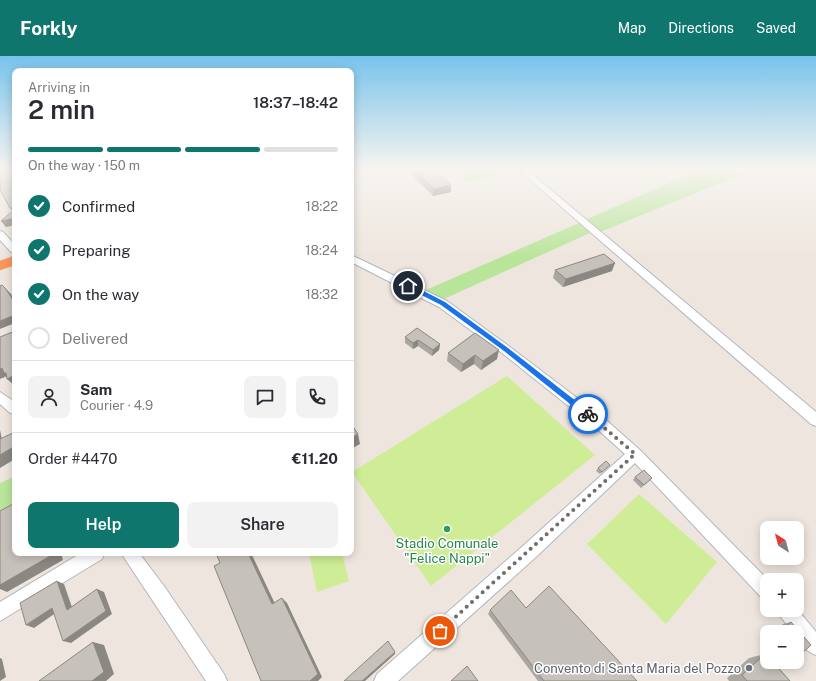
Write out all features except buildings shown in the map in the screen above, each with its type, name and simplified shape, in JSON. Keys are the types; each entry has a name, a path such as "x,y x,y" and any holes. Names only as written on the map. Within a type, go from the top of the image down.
{"highway":[{"path":"0,266 12,261"}],"street":[{"path":"556,199 816,420"},
{"path":"0,234 12,248"},
{"path":"354,260 443,304 506,350 601,424 635,454 760,584"},
{"path":"0,397 12,407"},
{"path":"384,681 530,551 635,454"},
{"path":"0,612 91,556"},
{"path":"131,556 158,592 217,681"},
{"path":"792,617 816,646"}],"green space":[{"path":"632,199 681,199 600,232 585,220"},
{"path":"581,222 592,232 444,299 426,290"},
{"name":"Stadio Comunale \"Felice Nappi\"","path":"507,376 595,455 431,586 354,475 354,471"},
{"path":"12,477 12,509 0,515 0,483"},
{"path":"639,494 717,562 666,624 587,544"},
{"path":"310,556 343,556 349,581 317,592"}],"way so far":[{"path":"440,631 530,551 635,454 588,414"}],"place":[{"name":"Stadio Comunale \"Felice Nappi\"","path":"447,529"},
{"name":"Convento di Santa Maria del Pozzo","path":"749,668"}],"route":[{"path":"408,286 454,311 588,414"}]}
